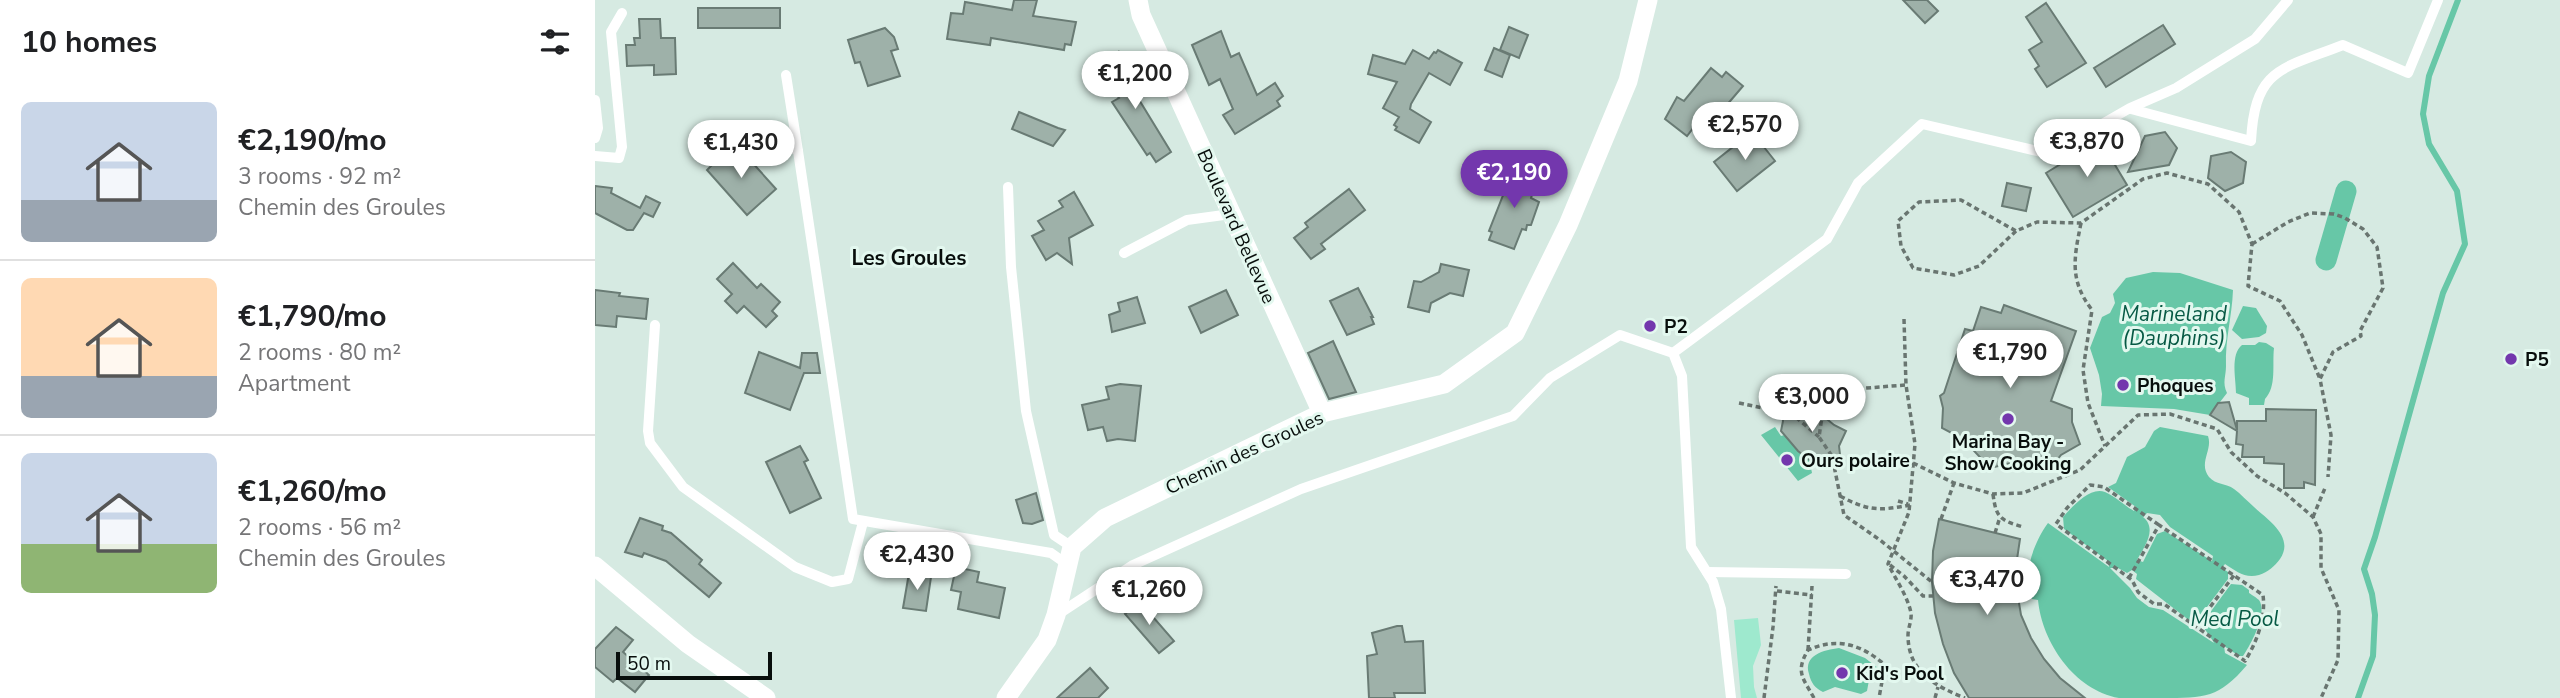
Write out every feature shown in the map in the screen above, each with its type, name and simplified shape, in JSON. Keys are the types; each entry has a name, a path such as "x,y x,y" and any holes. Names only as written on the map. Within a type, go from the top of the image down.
{"street":[{"name":"Boulevard Bellevue","path":"1138,0 1141,15 1322,413"},
{"name":"Chemin des Groules","path":"1070,556 1105,518 1322,413 1444,384 1515,333 1567,225 1628,80 1648,0"},
{"path":"1006,698 1047,640 1070,556"},
{"path":"595,566 688,644 766,698"}],"lane":[{"path":"1673,353 1827,239 1858,183 1922,124 2050,154 2130,108 2176,88 2255,39 2288,0"},
{"path":"2130,108 2251,141 2253,114 2262,90 2275,72 2343,45 2408,73 2438,0"},
{"path":"595,156 619,158 622,147 611,33 622,13"},
{"path":"786,75 853,519 1070,556"},
{"path":"595,100 598,128 595,138"},
{"path":"781,142 798,151"},
{"path":"1008,187 1011,267 1026,411 1054,535 1070,556"},
{"path":"1124,253 1187,220 1231,214"},
{"path":"655,326 647,431 650,443 683,487 795,567 832,582 848,579 863,522"},
{"path":"1056,615 1133,565 1301,489 1513,416 1550,378 1620,335 1673,353 1682,376 1691,547 1713,582 1721,609 1731,698"},
{"path":"1707,572 1846,574"}],"path":[{"path":"2016,231 1961,200 1919,202 1898,221 1901,246 1913,268 1954,275 1979,266 2016,231 2037,222 2081,223 2143,179 2167,173 2208,184 2239,212 2252,244 2248,286 2280,301 2302,335 2321,379 2331,435 2329,477"},
{"path":"2252,244 2288,222 2310,213 2334,214 2345,218 2363,229 2377,247 2383,288 2360,331 2361,336 2333,352 2321,379"},
{"path":"2081,223 2075,251 2075,269 2079,293 2092,310 2083,370 2088,403 2105,446"},
{"path":"1904,319 1906,385 1915,444 1909,512 1888,564 1911,613 1908,636 1911,655 1919,672 1938,687 1965,698"},
{"path":"1819,437 1823,410 1849,400 1854,389 1906,385"},
{"path":"1739,404 1792,414 1819,437 1832,456 1844,515 1932,582"},
{"path":"1913,463 1954,483 1993,494 2023,493 2080,470 2138,415 2170,414 2217,429 2231,452 2257,476 2285,493 2313,517 2321,534 2321,568 2339,610 2338,660 2321,698"},
{"path":"1941,519 1954,483"},
{"path":"2089,485 2104,487 2159,525 2263,594 2265,608 2253,648 2245,661 2164,604 2154,604 2138,592 2131,576 2105,562 2056,524 2089,485"},
{"path":"2313,517 2325,488"},
{"path":"1993,494 1995,511 2003,521 2023,527"},
{"path":"1840,496 1860,507 1872,509 1910,505"},
{"path":"1898,501 1910,505"},
{"path":"1996,533 2000,517"},
{"path":"2131,576 2159,525"},
{"path":"1888,564 1923,596 1933,596"},
{"path":"1764,698 1777,591 1775,573"},
{"path":"1812,573 1808,650 1802,661 1800,674 1814,698"},
{"path":"2197,625 2235,575"},
{"path":"1777,591 1812,595"},
{"path":"1808,650 1821,645 1848,643 1879,660 1885,665 1879,698"},
{"path":"1935,698 1938,687"}],"shaded area":[{"path":"1758,618 1761,645 1753,666 1757,698 1741,698 1734,620"}],"water":[{"name":"Marineland (Dauphins)","path":"2153,272 2180,273 2233,290 2224,383 2227,393 2210,415 2174,409 2101,406 2099,375 2090,348 2102,317 2110,313 2115,303 2113,294 2126,278"},
{"path":"2243,306 2256,308 2267,326 2266,333 2259,337 2242,339 2232,330"},
{"path":"2259,342 2274,348 2273,382 2264,405 2249,405 2249,398 2236,393 2235,361 2242,345 2255,345"},
{"path":"1775,427 1781,436 1788,434 1819,463 1811,468 1812,473 1798,481 1761,435"},
{"name":"Med Pool","path":"2160,427 2208,436 2205,467 2209,477 2231,487 2272,523 2282,536 2284,551 2271,568 2254,576 2237,572 2225,564 2222,568 2228,572 2228,579 2204,611 2209,614 2231,584 2242,585 2259,600 2260,620 2243,656 2224,646 2225,653 2247,665 2237,676 2219,690 2200,696 2119,698 2088,685 2063,662 2046,632 2038,600 2032,599 2029,570 2038,540 2048,523 2109,567 2108,561 2064,529 2063,517 2082,498 2099,491 2109,494 2134,511 2136,507 2108,487 2116,483 2127,457 2145,447 2154,431","holes":["2147,513 2160,515 2170,527 2213,556 2212,561 2165,531 2157,534 2143,562 2137,560 2150,532 2143,517","2110,568 2118,568 2127,573 2132,570 2137,574 2136,579 2190,621 2197,620 2214,643 2163,610 2149,607 2137,598"]},
{"name":"Kid's Pool","path":"1839,648 1865,658 1878,668 1869,680 1867,691 1861,694 1835,687 1823,692 1812,683 1808,668 1812,658 1821,652"}],"building":[{"path":"1014,0 1037,0 1033,16 1076,22 1071,45 1065,44 1064,50 991,38 990,45 947,39 951,13 963,14 965,2 1012,10"},
{"path":"1903,0 1927,0 1938,11 1925,23"},
{"path":"2046,3 2086,63 2047,87 2035,69 2039,66 2029,50 2042,42 2026,17"},
{"path":"698,8 780,8 780,28 698,28"},
{"path":"639,19 660,19 661,38 675,38 676,74 654,75 654,65 627,66 626,45 635,45 634,38 640,38"},
{"path":"2163,25 2175,44 2106,87 2094,68"},
{"path":"1509,27 1528,35 1519,58 1500,50"},
{"path":"885,28 894,37 898,49 891,51 900,76 868,86 860,62 855,63 848,40"},
{"path":"1221,31 1231,57 1239,53 1257,95 1275,83 1283,96 1277,101 1280,106 1235,134 1223,115 1233,109 1220,79 1209,85 1192,45"},
{"path":"1494,48 1510,55 1502,77 1485,70"},
{"path":"1413,50 1429,59 1438,50 1462,63 1450,85 1429,73 1411,104 1410,109 1431,122 1419,143 1395,130 1397,127 1394,125 1399,117 1383,108 1397,82 1368,74 1373,55 1405,64"},
{"path":"1119,52 1135,75 1127,80 1171,152 1156,162 1150,153 1147,155 1112,102 1119,98 1105,77"},
{"path":"1711,68 1722,77 1726,72 1743,86 1702,134 1694,127 1687,136 1665,119 1677,97 1684,101"},
{"path":"1019,112 1065,130 1053,146 1012,129"},
{"path":"1752,132 1775,161 1737,191 1714,162"},
{"path":"2165,132 2177,148 2169,165 2128,172 2145,136"},
{"path":"2100,140 2127,185 2073,217 2046,173"},
{"path":"731,146 747,163 750,160 776,189 747,215 707,170"},
{"path":"2231,152 2246,162 2243,183 2225,191 2208,178 2211,156"},
{"path":"1513,170 1537,179 1531,198 1539,202 1531,225 1527,225 1526,230 1522,229 1514,249 1489,240 1492,232 1489,231"},
{"path":"2007,183 2031,188 2026,211 2002,206"},
{"path":"595,186 612,188 611,193 640,208 646,196 660,203 653,217 644,213 633,230 627,230 595,213"},
{"path":"1349,189 1365,210 1321,244 1325,249 1311,259 1294,238 1308,227 1305,223"},
{"path":"1074,192 1093,225 1069,238 1072,264 1057,253 1046,260 1032,236 1044,230 1038,221 1063,207 1059,201"},
{"path":"733,263 757,288 761,284 780,302 772,311 777,316 766,327 744,306 737,313 725,301 732,294 717,279"},
{"path":"1441,264 1469,270 1463,296 1450,293 1431,303 1429,312 1408,307 1414,281 1421,282 1439,272"},
{"path":"1358,288 1374,324 1347,335 1330,301"},
{"path":"595,290 648,299 646,319 617,316 616,327 595,325"},
{"path":"1226,290 1238,315 1201,333 1189,307"},
{"path":"1137,297 1145,323 1112,332 1109,315 1120,311 1118,303"},
{"path":"2004,305 2076,331 2051,401 2072,409 2072,422 2080,444 2061,455 2053,465 2012,463 1990,468 1963,439 1942,428 1943,408 1940,396 1944,393 1965,329 1973,331 1981,307 2001,313"},
{"path":"1333,341 1356,392 1329,399 1308,353"},
{"path":"759,352 800,368 802,353 817,353 820,373 804,373 790,410 745,393"},
{"path":"1120,384 1141,386 1135,441 1107,441 1103,427 1088,430 1082,405 1109,399 1106,387"},
{"path":"1811,400 1816,410 1846,431 1839,446 1841,463 1828,462 1820,468 1798,451 1781,431 1781,406 1795,407"},
{"path":"2229,402 2237,430 2237,421 2266,421 2266,409 2316,410 2315,485 2304,482 2304,488 2284,488 2284,464 2264,463 2264,457 2242,457 2243,445 2236,444 2237,431 2210,415 2218,403"},
{"path":"800,446 808,460 804,462 821,498 790,513 766,462"},
{"path":"1036,493 1043,520 1032,524 1023,523 1016,500"},
{"path":"640,518 663,526 662,530 671,533 702,560 699,564 721,583 709,597 666,561 644,553 642,557 625,552"},
{"path":"1939,519 2020,539 2016,566 2021,615 2044,659 2060,678 2085,698 1969,698 1954,673 1935,613 1933,551"},
{"path":"956,567 979,572 977,582 1005,588 999,618 958,609 961,592 951,590"},
{"path":"909,573 931,577 926,611 903,608"},
{"path":"1140,602 1174,641 1159,653 1125,614"},
{"path":"1402,626 1405,642 1423,641 1425,693 1394,693 1395,698 1369,698 1367,656 1377,654 1372,633"},
{"path":"616,627 633,640 623,652 649,675 635,692 617,678 613,682 595,667 595,649"},
{"path":"1090,668 1108,688 1098,698 1057,698"}],"waterway":[{"path":"2358,698 2373,656 2375,615 2364,569 2443,293 2465,244 2457,191 2429,144 2423,114 2429,76 2458,0"},
{"path":"2326,260 2346,191"}],"place":[{"name":"P2","path":"1650,326"},
{"name":"P5","path":"2511,359"},
{"name":"Phoques","path":"2123,385"},
{"name":"Marina Bay - Show Cooking","path":"2008,419"},
{"name":"Ours polaire","path":"1787,460"},
{"name":"Kid's Pool","path":"1842,673"}],"district":[{"name":"Les Groules","path":"909,258"}]}
